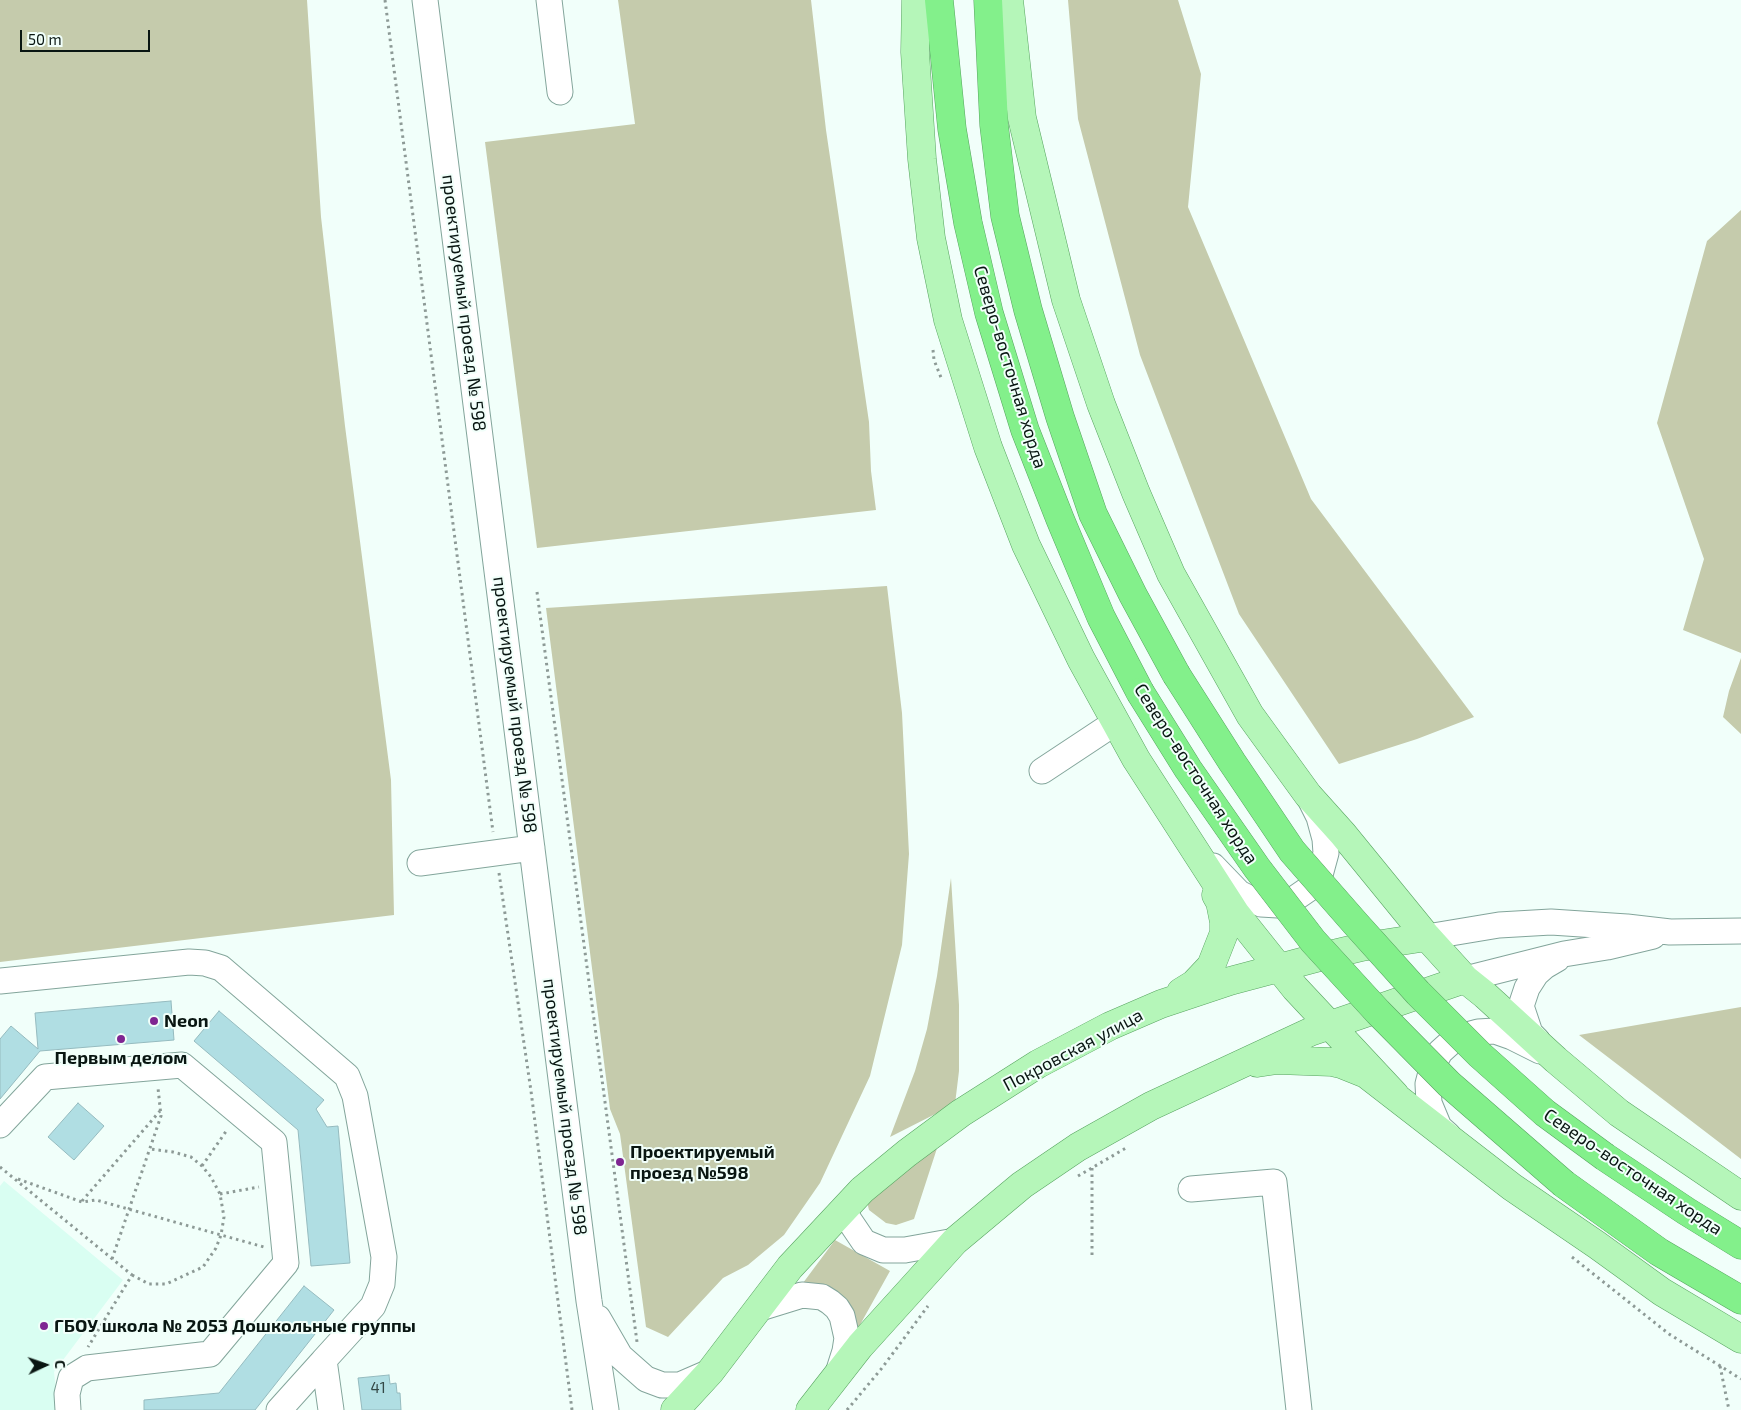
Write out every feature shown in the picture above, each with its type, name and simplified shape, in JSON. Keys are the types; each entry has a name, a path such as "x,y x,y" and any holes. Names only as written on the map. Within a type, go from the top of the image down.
{"highway":[{"name":"Северо-восточная хорда","path":"939,0 952,129 968,223 989,313 1025,430 1060,519 1101,617 1140,692 1188,769 1257,868 1313,941 1378,1012 1449,1084 1564,1184 1659,1252 1741,1300"},
{"name":"Северо-восточная хорда","path":"988,0 994,126 1005,216 1028,310 1060,417 1093,514 1133,595 1176,674 1292,851 1418,993 1480,1055 1544,1113 1605,1157 1686,1211 1741,1244"}],"main road":[{"path":"916,0 915,52 922,159 931,238 948,320 988,447 1026,545 1081,659 1136,759 1236,914 1328,1025 1395,1095"},
{"path":"1009,0 1022,118 1066,300 1102,404 1136,493 1171,574 1250,714 1308,795 1343,834 1427,937 1465,979 1556,1060 1620,1113 1741,1196"},
{"path":"1161,1004 1194,984 1211,966 1224,933 1220,902 1191,845"},
{"name":"Покровская улица","path":"760,1308 790,1267 862,1190 907,1153 961,1113 1038,1064 1110,1026 1161,1004 1230,981 1278,967 1362,947 1427,937"},
{"path":"810,1410 834,1382 860,1346 955,1241 1022,1185 1078,1146 1151,1106 1229,1068 1328,1025 1465,979"},
{"path":"1229,1068 1277,1060 1332,1062 1366,1074 1395,1095 1471,1157 1662,1292 1741,1339"},
{"path":"676,1410 710,1372 760,1308"}],"street":[{"name":"проектируемый проезд № 598","path":"425,0 590,1301 606,1410"},
{"path":"549,0 560,92"},
{"path":"1042,771 1116,722"},
{"path":"1191,845 1239,893 1261,904 1278,905 1294,900 1310,888 1320,876 1326,853 1326,839 1319,817 1308,795"},
{"path":"420,863 532,848"},
{"path":"1427,937 1499,925 1551,922 1670,932 1741,931"},
{"path":"1465,979 1564,954 1607,947 1670,932"},
{"path":"1556,1060 1530,1033 1521,1006 1527,988 1536,974 1564,954"},
{"path":"0,981 189,962 205,963 221,968 347,1076 355,1096 384,1256 382,1284 372,1306 279,1410"},
{"path":"1471,1157 1439,1127 1429,1103 1428,1084 1432,1065 1440,1052 1450,1043 1463,1036 1478,1032 1495,1031 1512,1037 1556,1060"},
{"path":"0,1125 45,1077 182,1065 274,1142 286,1263 210,1354 87,1368 71,1378 67,1394 68,1410"},
{"path":"1191,1189 1274,1182 1299,1410"},
{"path":"843,1211 864,1242 883,1250 905,1250 955,1241"},
{"path":"760,1308 802,1295 822,1297 837,1308 845,1325 847,1338 842,1363 834,1382"},
{"path":"590,1301 608,1338 620,1356 646,1379 662,1385 680,1385 710,1372"},
{"path":"324,1360 330,1410"}],"path":[{"path":"385,0 496,853 531,1091 572,1410"},
{"path":"538,592 637,1342"},
{"path":"112,1259 161,1116 156,1067"},
{"path":"82,1202 161,1110"},
{"path":"202,1166 240,1113"},
{"path":"1077,1177 1126,1148"},
{"path":"0,1168 15,1178 132,1274 150,1284 166,1284 203,1267 216,1248 221,1235 224,1217 220,1194 211,1177 202,1166 191,1158 173,1152 150,1149"},
{"path":"1092,1168 1092,1254"},
{"path":"15,1178 82,1202 96,1200 285,1252"},
{"path":"220,1194 278,1184"},
{"path":"71,1378 75,1368 132,1274"},
{"path":"847,1410 882,1368 934,1299"},
{"path":"1720,1366 1730,1410"}],"shaded area":[{"path":"0,0 307,0 321,217 345,426 391,780 394,915 0,962"},
{"path":"618,0 811,0 826,130 869,422 871,471 876,510 537,548 485,142 635,124"},
{"path":"1068,0 1178,0 1201,74 1188,207 1311,499 1474,717 1417,739 1339,764 1239,614 1140,355 1078,119"},
{"path":"1741,210 1741,653 1683,630 1704,559 1657,423 1707,241"},
{"path":"887,586 902,713 909,854 902,945 870,1076 820,1183 784,1235 748,1265 723,1278 668,1337 646,1327 620,1134 610,1109 546,608"},
{"path":"1741,658 1741,734 1723,717 1729,691"},
{"path":"951,878 959,1005 959,1071 955,1104 890,1137 915,1071 927,1029 937,976"},
{"path":"1741,1007 1741,1159 1579,1035"},
{"path":"941,1136 914,1219 896,1225 886,1223 869,1210 865,1194"},
{"name":"ГБОУ школа № 2053 Дошкольные группы","path":"4,1181 123,1280 54,1372 58,1410 0,1410 0,1186"},
{"path":"835,1240 890,1271 856,1332 800,1287"}],"building":[{"path":"171,1001 174,1040 40,1051 0,1099 0,1039 11,1026 38,1049 35,1013"},
{"path":"219,1011 324,1100 316,1109 327,1127 338,1126 350,1263 311,1266 298,1130 194,1041"},
{"path":"78,1103 104,1126 74,1160 48,1137"},
{"path":"304,1286 334,1310 255,1410 144,1410 144,1400 219,1393"},
{"path":"389,1375 390,1384 396,1383 397,1393 400,1393 401,1410 362,1410 358,1378"}],"place":[{"name":"Neon","path":"154,1021"},
{"name":"Первым делом","path":"121,1039"},
{"name":"Проектируемый проезд №598","path":"620,1162"},
{"name":"ГБОУ школа № 2053 Дошкольные группы","path":"44,1326"}]}
